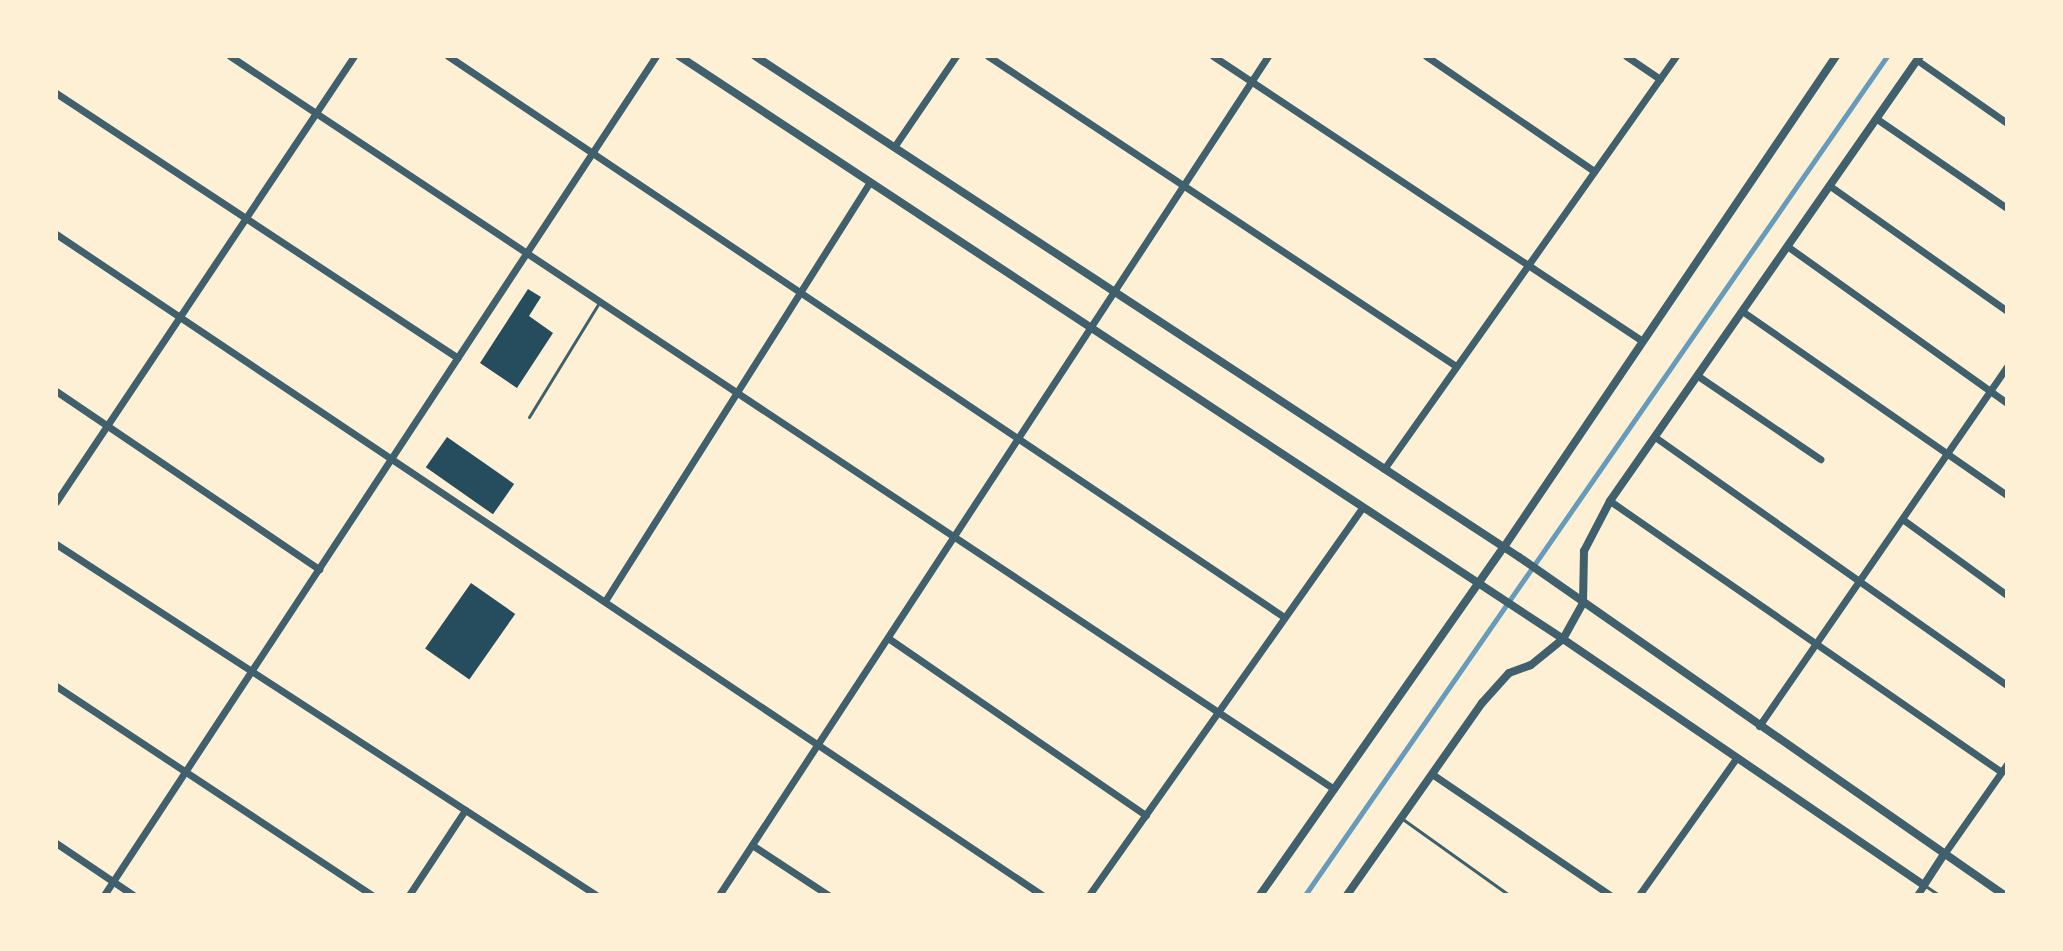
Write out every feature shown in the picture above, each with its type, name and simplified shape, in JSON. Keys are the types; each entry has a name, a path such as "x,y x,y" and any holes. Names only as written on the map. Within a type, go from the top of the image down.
{"street":[{"path":"230,56 1334,789"},
{"path":"56,502 354,56"},
{"path":"448,56 1020,436 1284,617"},
{"path":"104,895 656,56"},
{"path":"679,56 1563,639 1924,885"},
{"path":"755,56 1519,557 2004,895"},
{"path":"894,147 956,56"},
{"path":"988,56 1456,366"},
{"path":"1213,56 1641,340"},
{"path":"719,895 1268,56"},
{"path":"1426,56 1594,171"},
{"path":"1626,56 1660,79"},
{"path":"1384,469 1676,56"},
{"path":"1260,895 1504,547 1641,340 1836,56"},
{"path":"1347,895 1432,774 1509,673 1531,665 1563,639 1583,603 1584,551 1610,501 1918,58 2007,123"},
{"path":"56,93 247,215 458,358"},
{"path":"1877,119 2007,208"},
{"path":"605,601 870,182"},
{"path":"1830,186 2007,311"},
{"path":"56,234 1042,895"},
{"path":"1787,246 2007,403"},
{"path":"1742,311 2007,495"},
{"path":"1759,726 1905,521 2007,366"},
{"path":"1698,376 1820,459"},
{"path":"56,391 319,569"},
{"path":"1655,437 1864,580 2007,685"},
{"path":"1610,501 2001,772"},
{"path":"1089,895 1362,508"},
{"path":"1905,521 2007,595"},
{"path":"56,544 596,895"},
{"path":"888,638 1146,815"},
{"path":"56,686 372,895"},
{"path":"1639,895 1737,757"},
{"path":"1917,895 2007,764"},
{"path":"1432,774 1610,895"},
{"path":"409,895 465,810"},
{"path":"56,843 133,895"},
{"path":"752,845 828,895"}],"lane":[{"path":"529,417 600,300"},
{"path":"1401,818 1509,895"},
{"path":"1924,885 1939,895"}],"building":[{"path":"528,289 541,297 529,316 553,333 517,388 480,363"},
{"path":"447,437 514,484 493,514 426,467"},
{"path":"471,583 515,614 469,680 425,649"}],"waterway":[{"path":"1305,895 1887,56"}]}
